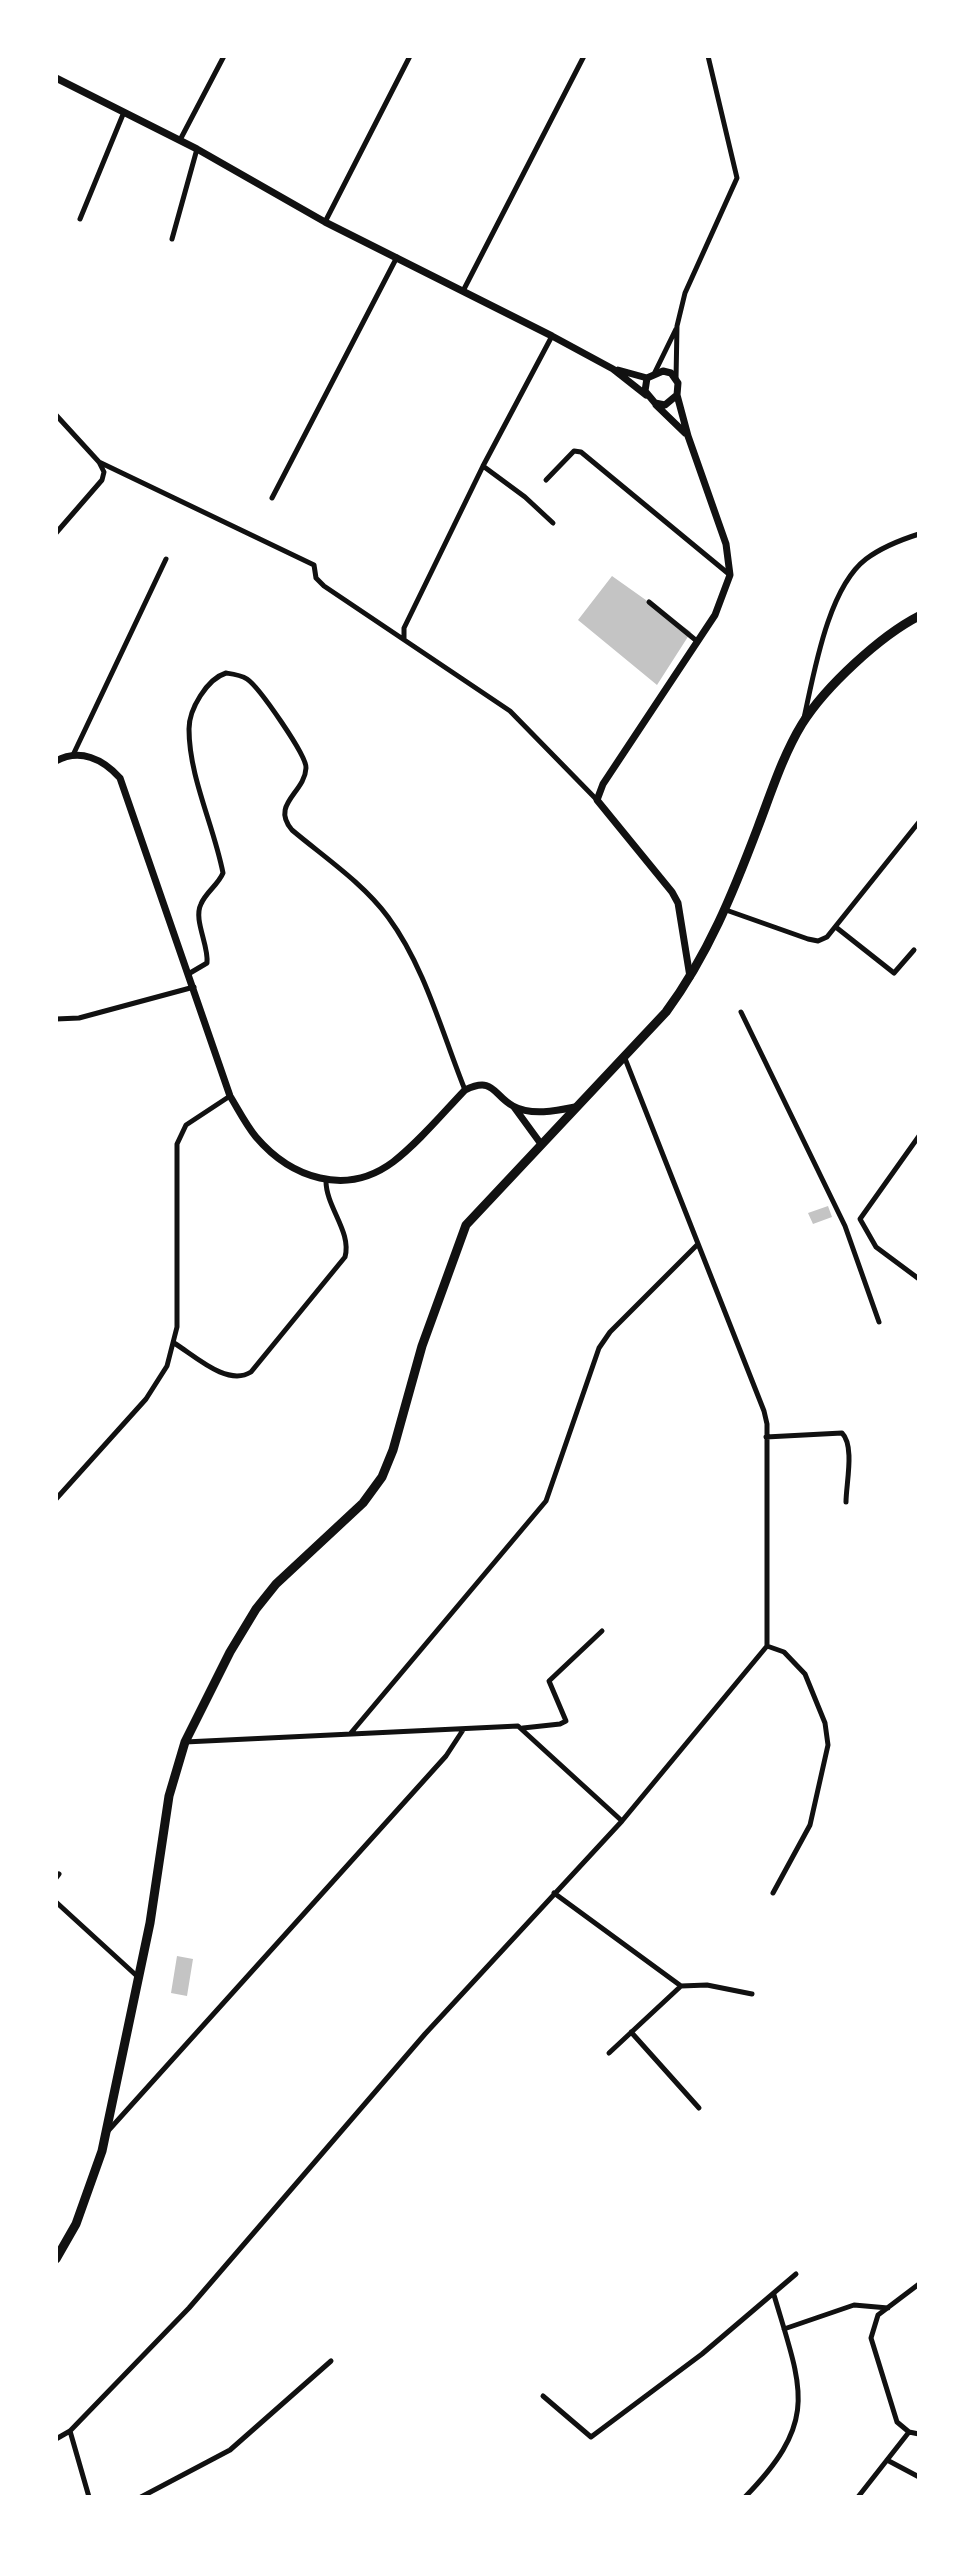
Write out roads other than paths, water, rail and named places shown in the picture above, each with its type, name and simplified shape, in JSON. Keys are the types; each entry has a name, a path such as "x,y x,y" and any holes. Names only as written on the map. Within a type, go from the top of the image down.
{"main road":[{"path":"56,2259 76,2224 106,2133 150,1923 169,1796 186,1742 230,1652 256,1609 276,1584 363,1503 382,1477 461,1233 473,1216 666,1012 690,977 726,911 777,778 802,724 869,651 890,633 919,616"}],"street":[{"path":"180,140 224,56"},
{"path":"325,222 410,56"},
{"path":"463,291 584,56"},
{"path":"646,396 647,378 655,372 677,326 690,279 736,187 737,178 708,56"},
{"path":"56,78 198,149 325,222 613,369 655,403 688,436"},
{"path":"80,219 124,112"},
{"path":"172,239 198,149"},
{"path":"272,498 397,257"},
{"path":"597,800 603,784 722,602 730,575 726,544 688,436 677,395 677,326"},
{"path":"404,638 404,628 483,466 552,336"},
{"path":"613,369 647,378"},
{"path":"655,372 670,373 676,379"},
{"path":"655,403 670,403 677,395"},
{"path":"56,415 99,462 104,472 102,480 56,533"},
{"path":"546,480 566,456 574,451 581,452 730,575"},
{"path":"99,462 314,565 316,578 324,586 371,620 404,638 510,710 597,800 672,892 678,903 690,977"},
{"path":"483,466 525,497 553,523"},
{"path":"802,724 820,647 849,578 864,560 890,544 919,534"},
{"path":"73,755 166,559"},
{"path":"649,602 698,642"},
{"path":"190,973 207,963 209,951 199,914 200,904 218,886 223,873 191,751 190,723 205,688 226,673 247,679 268,701 305,761 304,775 285,806 285,820 292,830 354,881 393,925 414,961 465,1090"},
{"path":"56,761 73,755 98,760 120,778 190,973 230,1096 254,1135 267,1149 292,1168 326,1181 361,1177 392,1163 465,1090 476,1086 490,1086 513,1106 541,1144"},
{"path":"726,911 818,941 836,928 919,821"},
{"path":"836,928 894,973 915,950"},
{"path":"56,1019 79,1018 194,988"},
{"path":"741,1012 845,1226 879,1322"},
{"path":"56,2439 70,2431 189,2308 425,2035 622,1821 767,1646 767,1424 755,1384 624,1056"},
{"path":"56,1499 154,1389 167,1366 177,1327 177,1144 186,1125 230,1096"},
{"path":"513,1106 546,1112 575,1107"},
{"path":"845,1226 860,1219 919,1136"},
{"path":"174,1343 224,1374 236,1377 251,1372 345,1257 347,1242 330,1204 326,1181"},
{"path":"860,1219 876,1247 919,1279"},
{"path":"350,1734 546,1501 599,1348 610,1332 698,1245"},
{"path":"766,1437 842,1433 846,1437 848,1451 846,1502"},
{"path":"186,1742 463,1730 512,1725 523,1728 566,1721 549,1681 602,1631"},
{"path":"767,1646 784,1652 805,1674 825,1723 828,1745 810,1825 773,1892"},
{"path":"523,1728 622,1821"},
{"path":"106,2133 446,1756 463,1730"},
{"path":"554,1893 681,1986 707,1985 752,1994"},
{"path":"56,1902 138,1977"},
{"path":"609,2053 681,1986"},
{"path":"631,2032 699,2108"},
{"path":"543,2396 587,2437 591,2437 774,2295 796,2274"},
{"path":"919,2284 878,2315 871,2338 897,2422 909,2432 919,2434"},
{"path":"745,2497 791,2440 799,2412 797,2381 774,2295"},
{"path":"784,2329 854,2305 888,2308"},
{"path":"141,2497 230,2450 331,2361"},
{"path":"70,2431 89,2497"},
{"path":"858,2497 909,2432"},
{"path":"887,2460 919,2477"}]}
